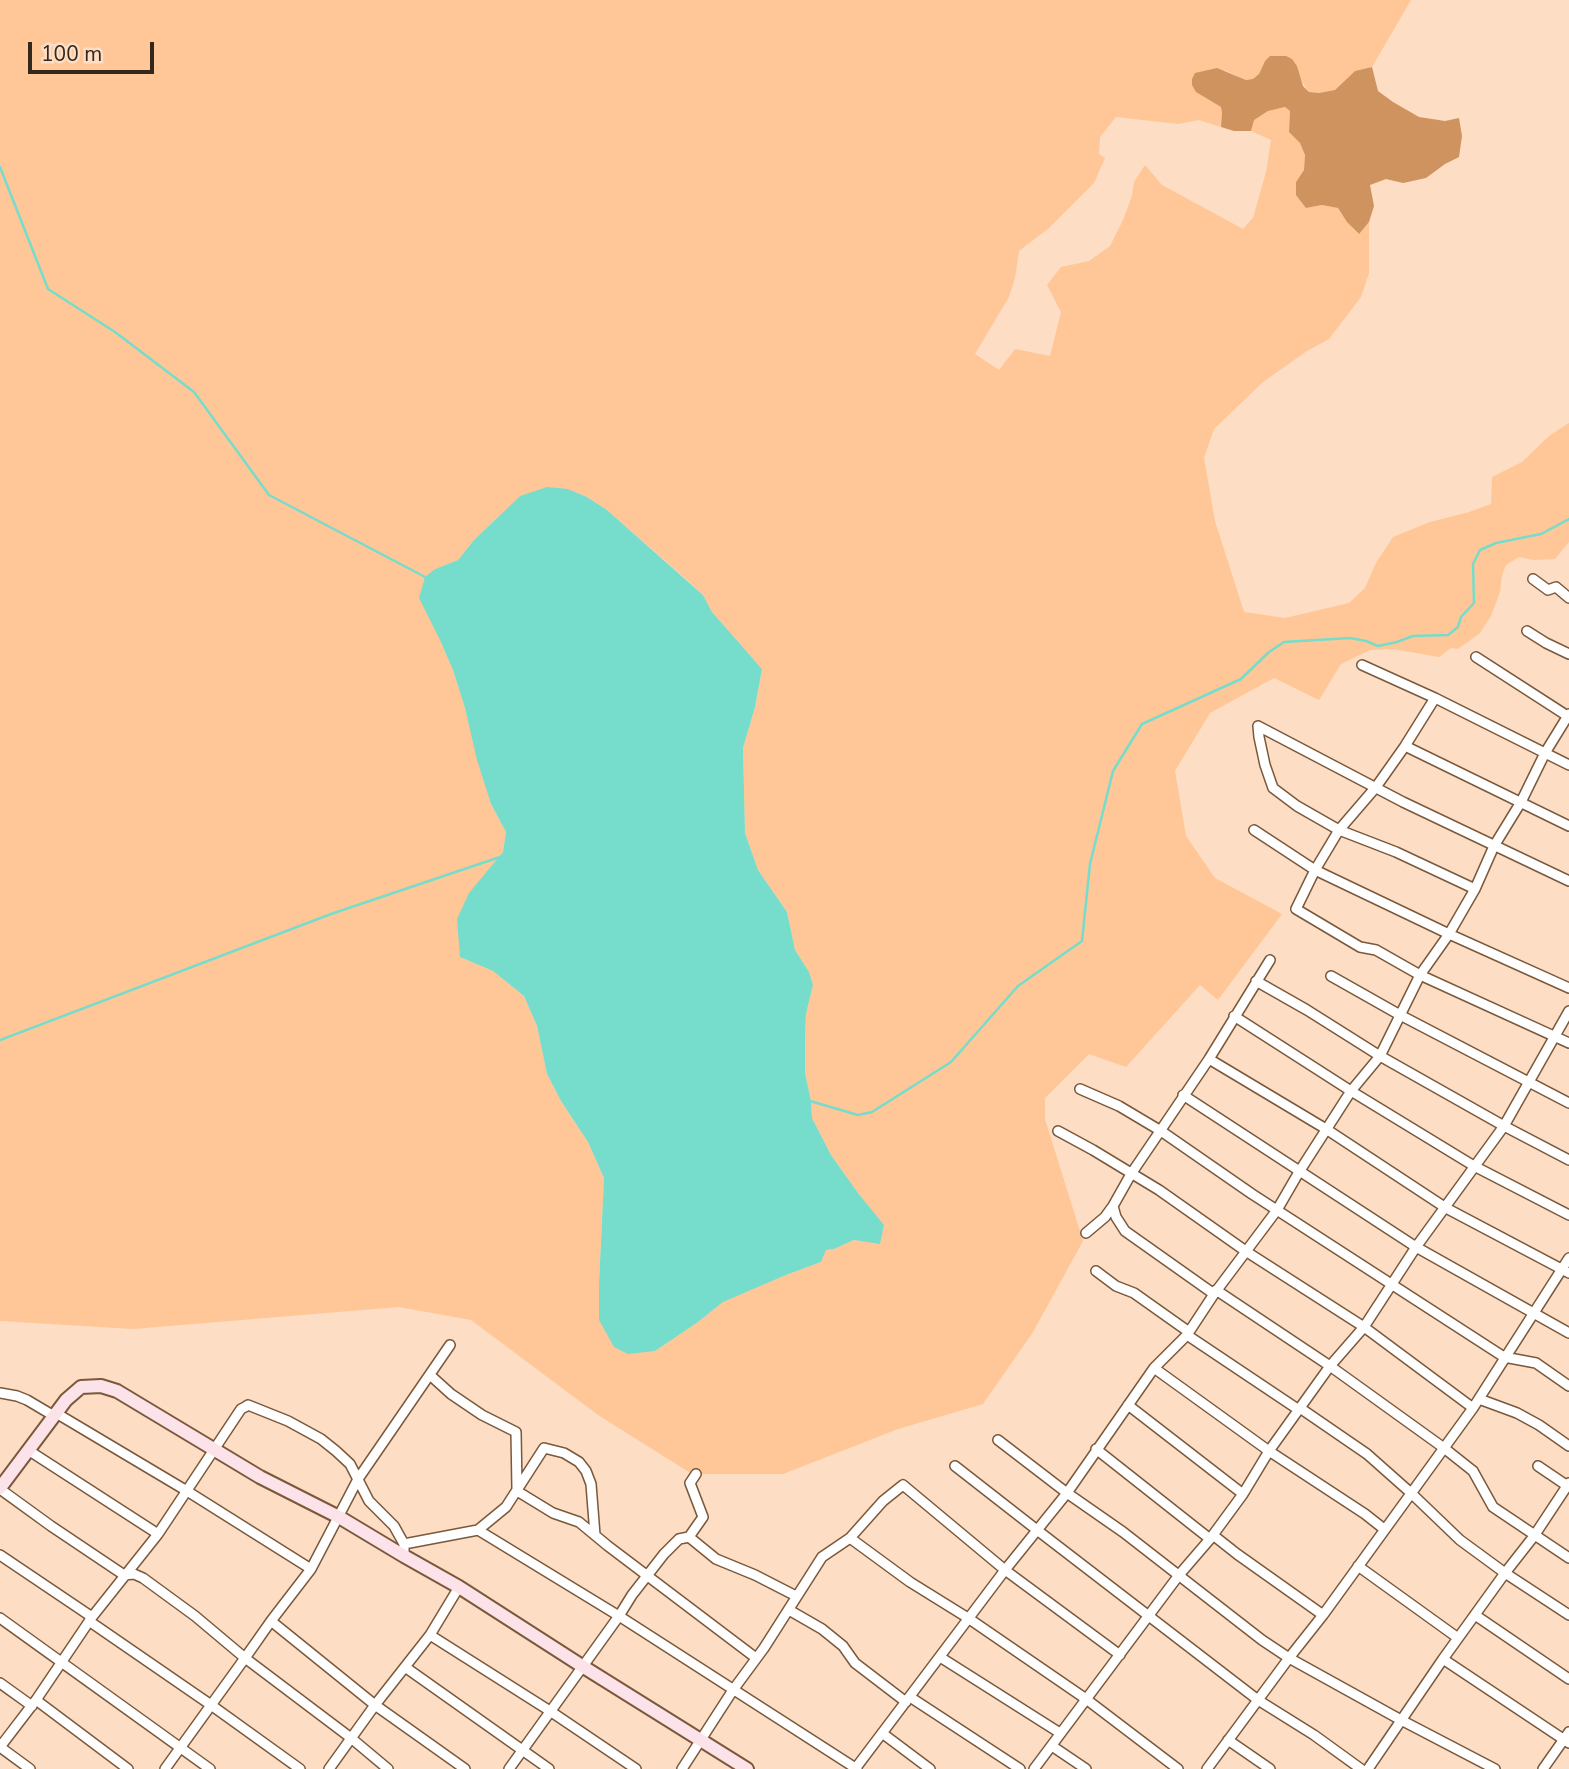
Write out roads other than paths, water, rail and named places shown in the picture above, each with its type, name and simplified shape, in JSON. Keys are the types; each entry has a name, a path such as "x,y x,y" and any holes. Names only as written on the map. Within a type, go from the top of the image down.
{"street":[{"path":"1533,579 1548,590 1556,587 1569,598"},
{"path":"1527,631 1569,654"},
{"path":"478,1530 620,1616 856,1769 968,1618 1067,1493 1154,1368 1188,1333 1215,1292 1277,1210 1326,1129 1380,1056 1420,975 1449,934 1475,889 1494,846 1568,716 1476,657"},
{"path":"1362,665 1569,765"},
{"path":"1435,698 1376,788 1339,830 1296,909 1360,947 1376,950 1420,975 1569,1043"},
{"path":"1475,889 1386,848 1339,830 1297,806 1273,788 1265,765 1258,726 1376,788 1569,881"},
{"path":"1405,746 1569,826"},
{"path":"1254,830 1315,870 1569,988"},
{"path":"1086,1233 1114,1206 1131,1174 1209,1059 1270,960"},
{"path":"1331,976 1569,1104"},
{"path":"1256,981 1380,1056 1569,1160"},
{"path":"1034,1769 1179,1575 1212,1537 1329,1366 1364,1326 1416,1247 1504,1126 1569,1011"},
{"path":"1234,1016 1474,1166 1569,1215"},
{"path":"1209,1059 1326,1129 1446,1208 1565,1271"},
{"path":"1080,1089 1119,1107 1161,1132 1504,1357 1536,1363 1569,1386"},
{"path":"1183,1095 1416,1247 1569,1333"},
{"path":"1058,1131 1159,1190 1247,1252 1364,1326 1473,1408"},
{"path":"1114,1206 1116,1217 1125,1231 1329,1366 1444,1448 1473,1471 1493,1507 1569,1558"},
{"path":"1207,1769 1473,1408 1504,1357 1565,1271 1569,1258"},
{"path":"1096,1271 1116,1286 1135,1293 1188,1333 1367,1454 1460,1540 1569,1615"},
{"path":"165,1769 311,1569 358,1479 450,1345"},
{"path":"1154,1368 1384,1529"},
{"path":"430,1375 451,1394 482,1415 516,1432 517,1491"},
{"path":"388,1769 195,1616 142,1578 134,1574 124,1575 51,1527 0,1488 66,1400 82,1387 101,1387 117,1391 260,1477 404,1550 747,1769"},
{"path":"0,1393 17,1396 55,1415 187,1491 311,1569"},
{"path":"1479,1399 1517,1413 1569,1447"},
{"path":"30,1769 0,1747 34,1703 90,1619 158,1534 241,1409 248,1405 288,1421 321,1439 350,1464 369,1501 394,1526 404,1550"},
{"path":"1128,1405 1243,1494"},
{"path":"998,1440 1289,1658 1495,1769"},
{"path":"404,1550 436,1536 478,1530 506,1507 544,1448 564,1453 579,1462 592,1484 595,1535"},
{"path":"1096,1449 1212,1537 1323,1615"},
{"path":"28,1450 158,1534"},
{"path":"1368,1769 1568,1485 1538,1465"},
{"path":"955,1466 1258,1700 1361,1769"},
{"path":"509,1769 620,1616 632,1595 664,1555 679,1539 689,1537 703,1517 690,1483 696,1474"},
{"path":"682,1769 822,1557 849,1538 883,1501 903,1485 1005,1570 1120,1655"},
{"path":"517,1491 553,1513 579,1522 756,1658"},
{"path":"689,1537 716,1559 796,1596"},
{"path":"849,1538 910,1582 968,1618 1086,1699 1178,1769"},
{"path":"0,1555 300,1769"},
{"path":"1358,1566 1458,1638"},
{"path":"329,1769 430,1635 459,1587"},
{"path":"789,1610 822,1629 843,1646 855,1663 1020,1769"},
{"path":"1475,1615 1569,1679"},
{"path":"0,1618 210,1769"},
{"path":"271,1621 376,1704 465,1769"},
{"path":"430,1635 636,1769"},
{"path":"940,1657 1060,1733"},
{"path":"1443,1659 1567,1738 1543,1769"},
{"path":"405,1667 549,1769"},
{"path":"0,1683 34,1703 128,1769"},
{"path":"882,1733 930,1769"},
{"path":"1228,1740 1270,1769"},
{"path":"1052,1746 1086,1769"}],"water":[{"path":"547,487 568,489 607,510 703,595 712,612 762,669 743,748 745,833 758,870 787,912 795,950 809,972 813,985 806,1014 805,1036 805,1073 812,1118 831,1155 884,1225 880,1244 854,1240 826,1250 821,1262 723,1302 655,1351 628,1354 614,1347 599,1320 604,1178 588,1142 547,1074 537,1026 524,996 493,971 460,957 457,919 469,893 503,852 506,832 491,804 453,670 419,598 425,577 435,569 458,560 474,540 520,496"}],"waterway":[{"path":"0,167 48,289 115,332 194,392 269,495 427,578"},
{"path":"810,1101 858,1115 872,1112 951,1062 1018,986 1082,941 1090,864 1113,771 1142,724 1241,679 1269,652 1284,642 1350,638 1378,646 1413,636 1448,635 1458,627 1461,617 1474,603 1473,564 1480,550 1496,543 1541,534 1569,519"},
{"path":"0,1040 331,914 500,857"}]}
